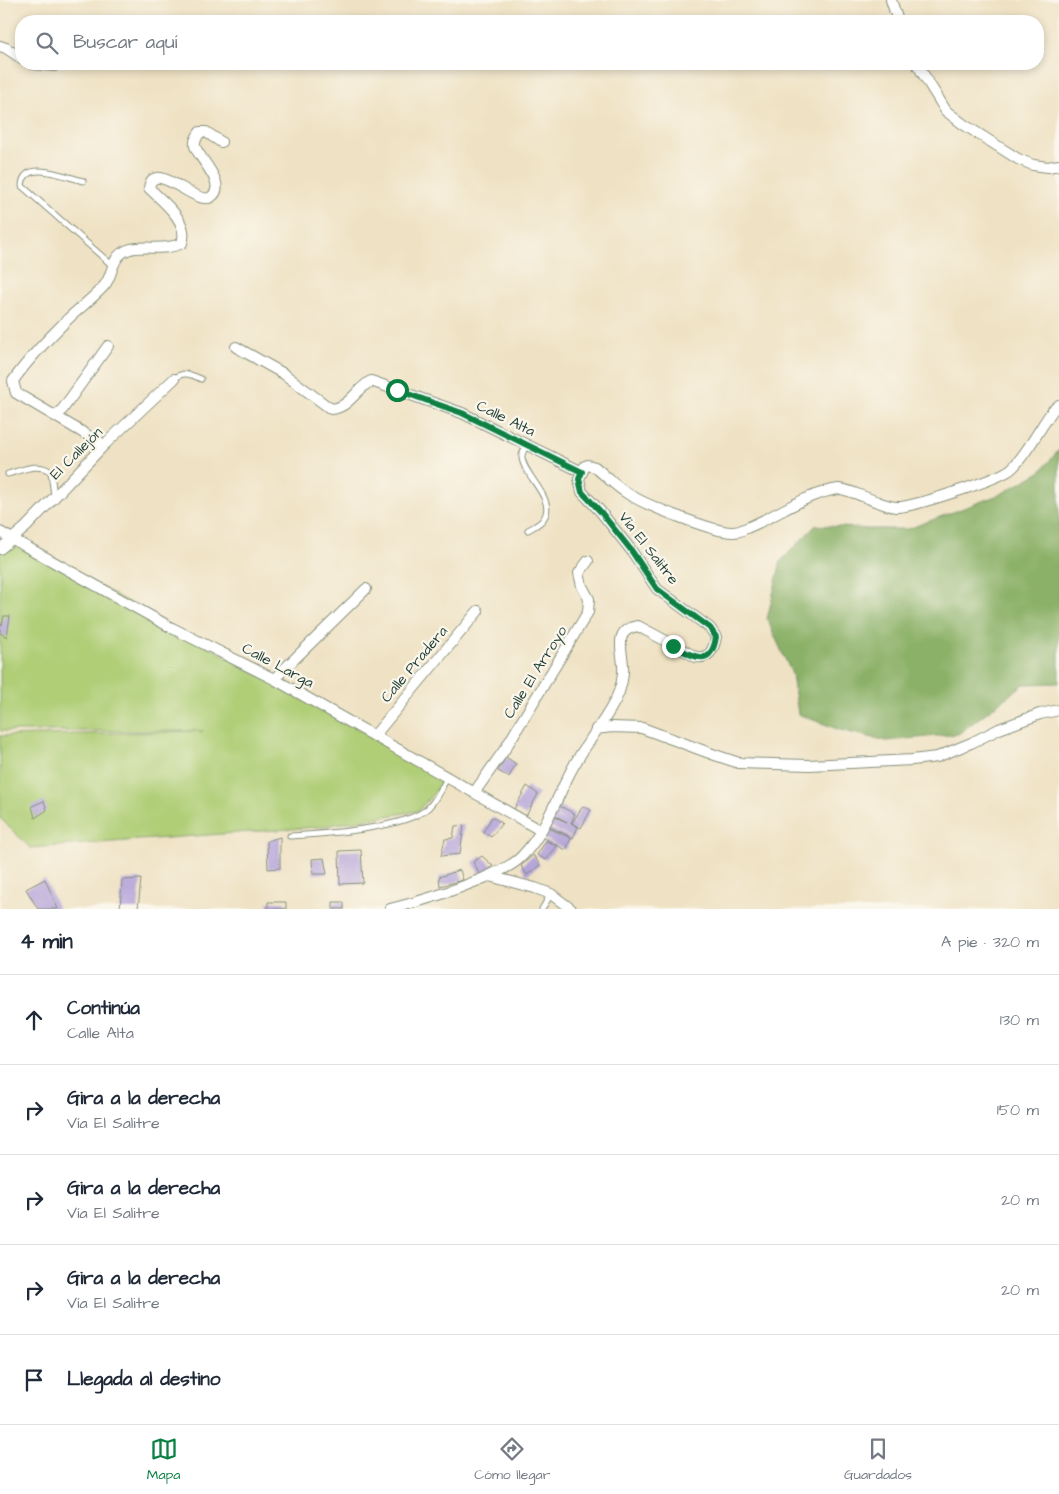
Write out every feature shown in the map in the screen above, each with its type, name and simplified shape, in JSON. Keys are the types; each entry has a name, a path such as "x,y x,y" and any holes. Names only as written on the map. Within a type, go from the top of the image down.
{"street":[{"path":"891,0 896,15"},
{"path":"0,46 15,54"},
{"path":"921,70 946,111 963,124 1018,159 1033,165 1048,167 1059,165"},
{"path":"104,445 16,392 13,381 23,367 62,325 105,285 118,256 124,251 141,248 161,249 175,247 182,243 184,238 183,229 172,210 149,188 149,184 158,177 171,181 200,199 208,199 214,196 216,190 214,178 195,148 195,140 200,132 206,132 221,142"},
{"path":"57,417 108,346"},
{"name":"Calle Alta","path":"236,347 284,374 331,410 343,406 363,386 371,381 462,413 582,472"},
{"name":"El Callejón","path":"0,549 26,527 104,445 174,379"},
{"name":"Vía El Salitre","path":"390,909 453,892 502,870 523,856 540,830 572,768 611,709 620,689 623,671 620,640 624,631 629,627 638,626 696,657 702,658 710,654 715,647 716,637 710,628 657,589 631,550 582,492 579,479 585,466 594,467 630,496 718,531 735,533 812,496 828,491 842,489 878,503 897,507 942,496 988,480 1010,470 1021,458 1053,410 1059,406"},
{"name":"Calle Larga","path":"0,532 172,628 274,679 540,830"},
{"name":"Calle El Arroyo","path":"474,793 510,740 588,612 589,599 582,586 580,573 588,561"},
{"path":"274,679 366,589"},
{"name":"Calle Pradera","path":"374,736 478,611"},
{"path":"596,729 612,727 642,728 739,762 809,765 937,757 999,729 1040,714 1059,710"},
{"path":"489,876 551,894 571,909"}],"lane":[{"path":"82,181 38,170 30,171 25,175 22,186 113,266"},
{"path":"174,379 181,374 187,373 200,379"},
{"path":"526,445 522,456 523,463 543,496 547,508 545,517 540,523 528,530"},
{"path":"8,474 34,467 46,468 51,472 54,496"},
{"path":"290,836 349,830 396,822 419,814 429,807 447,778"},
{"path":"542,909 551,894"}],"green space":[{"path":"1059,450 1059,683 1024,684 958,734 886,741 840,730 798,714 792,674 767,619 781,561 816,525 868,529 908,529 1001,494 1040,472"},
{"path":"12,538 447,778 418,811 318,827 30,848 0,818 0,736 203,731 0,731 0,551"}],"building":[{"path":"4,616 10,616 7,637 0,633 0,624 2,625"},
{"path":"506,757 516,764 509,777 498,771"},
{"path":"527,786 538,794 526,816 514,809"},
{"path":"44,801 47,810 35,818 32,806"},
{"path":"558,805 575,814 571,823 578,827 573,838 548,826 553,816 567,822 554,815"},
{"path":"583,806 591,810 581,828 572,823"},
{"path":"492,817 502,823 491,837 483,832"},
{"path":"464,825 460,854 441,856 445,839 453,838 455,826"},
{"path":"546,827 571,838 566,850 542,837"},
{"path":"280,837 280,868 268,869 267,841"},
{"path":"546,841 557,846 546,860 537,855"},
{"path":"361,850 363,883 340,884 339,851"},
{"path":"533,855 540,865 527,875 521,866"},
{"path":"482,856 493,866 480,875 473,862"},
{"path":"324,858 327,874 313,874 312,859"},
{"path":"460,870 463,880 440,886 439,877"},
{"path":"45,879 58,909 38,909 26,889"},
{"path":"141,879 138,909 120,909 122,880"},
{"path":"268,902 286,902 286,909 268,909"},
{"path":"333,902 344,902 344,909 333,909"}],"route":[{"path":"397,390 462,413 582,472 579,479 582,492 631,550 657,589 710,628 716,637 715,647 710,654 702,658 673,646"}]}
